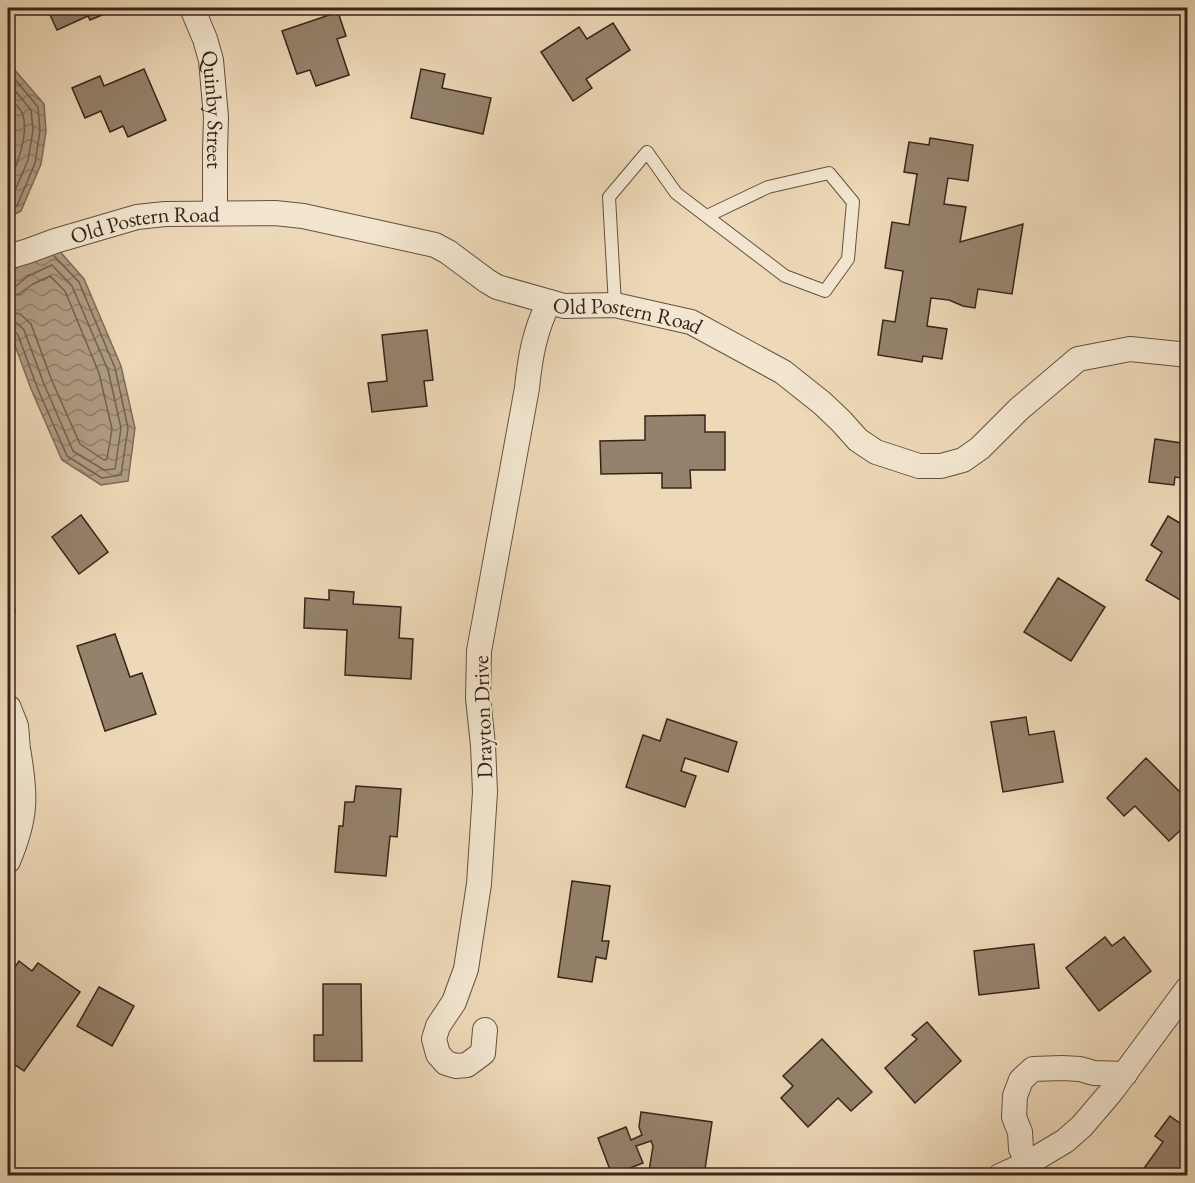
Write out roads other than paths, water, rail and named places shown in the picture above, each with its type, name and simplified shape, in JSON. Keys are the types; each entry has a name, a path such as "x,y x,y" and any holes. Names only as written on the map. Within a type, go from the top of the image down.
{"street":[{"name":"Quinby Street","path":"192,8 211,60 216,117 216,213"},
{"name":"Old Postern Road","path":"8,257 137,217 165,214 275,213 303,216 435,245 497,287 564,306 615,305 691,322 783,372 841,421 858,440 876,452 920,466 941,466 963,460 980,448 1019,409 1078,359 1130,349 1188,356"},
{"name":"Drayton Drive","path":"485,1030 483,1053 467,1065 456,1066 446,1063 438,1054 434,1039 438,1026 454,1002 466,969 479,884 485,792 478,698 478,651 530,358 540,319 549,302"},
{"path":"8,861 22,821 24,801 15,724 9,708"},
{"path":"1000,1176 1028,1163 1065,1141 1082,1126 1125,1074 1188,988"},
{"path":"1028,1163 1014,1117 1015,1096 1021,1080 1033,1069 1062,1068 1094,1073 1125,1074"}],"lane":[{"path":"615,305 609,197 647,152 676,193 785,276 825,291 848,259 853,202 829,173 768,187 707,216"}],"water":[{"path":"8,62 44,104 46,131 41,164 21,211 8,218"},
{"path":"56,247 84,279 121,366 135,428 128,481 101,485 62,460 8,332 8,276 21,264"}]}
